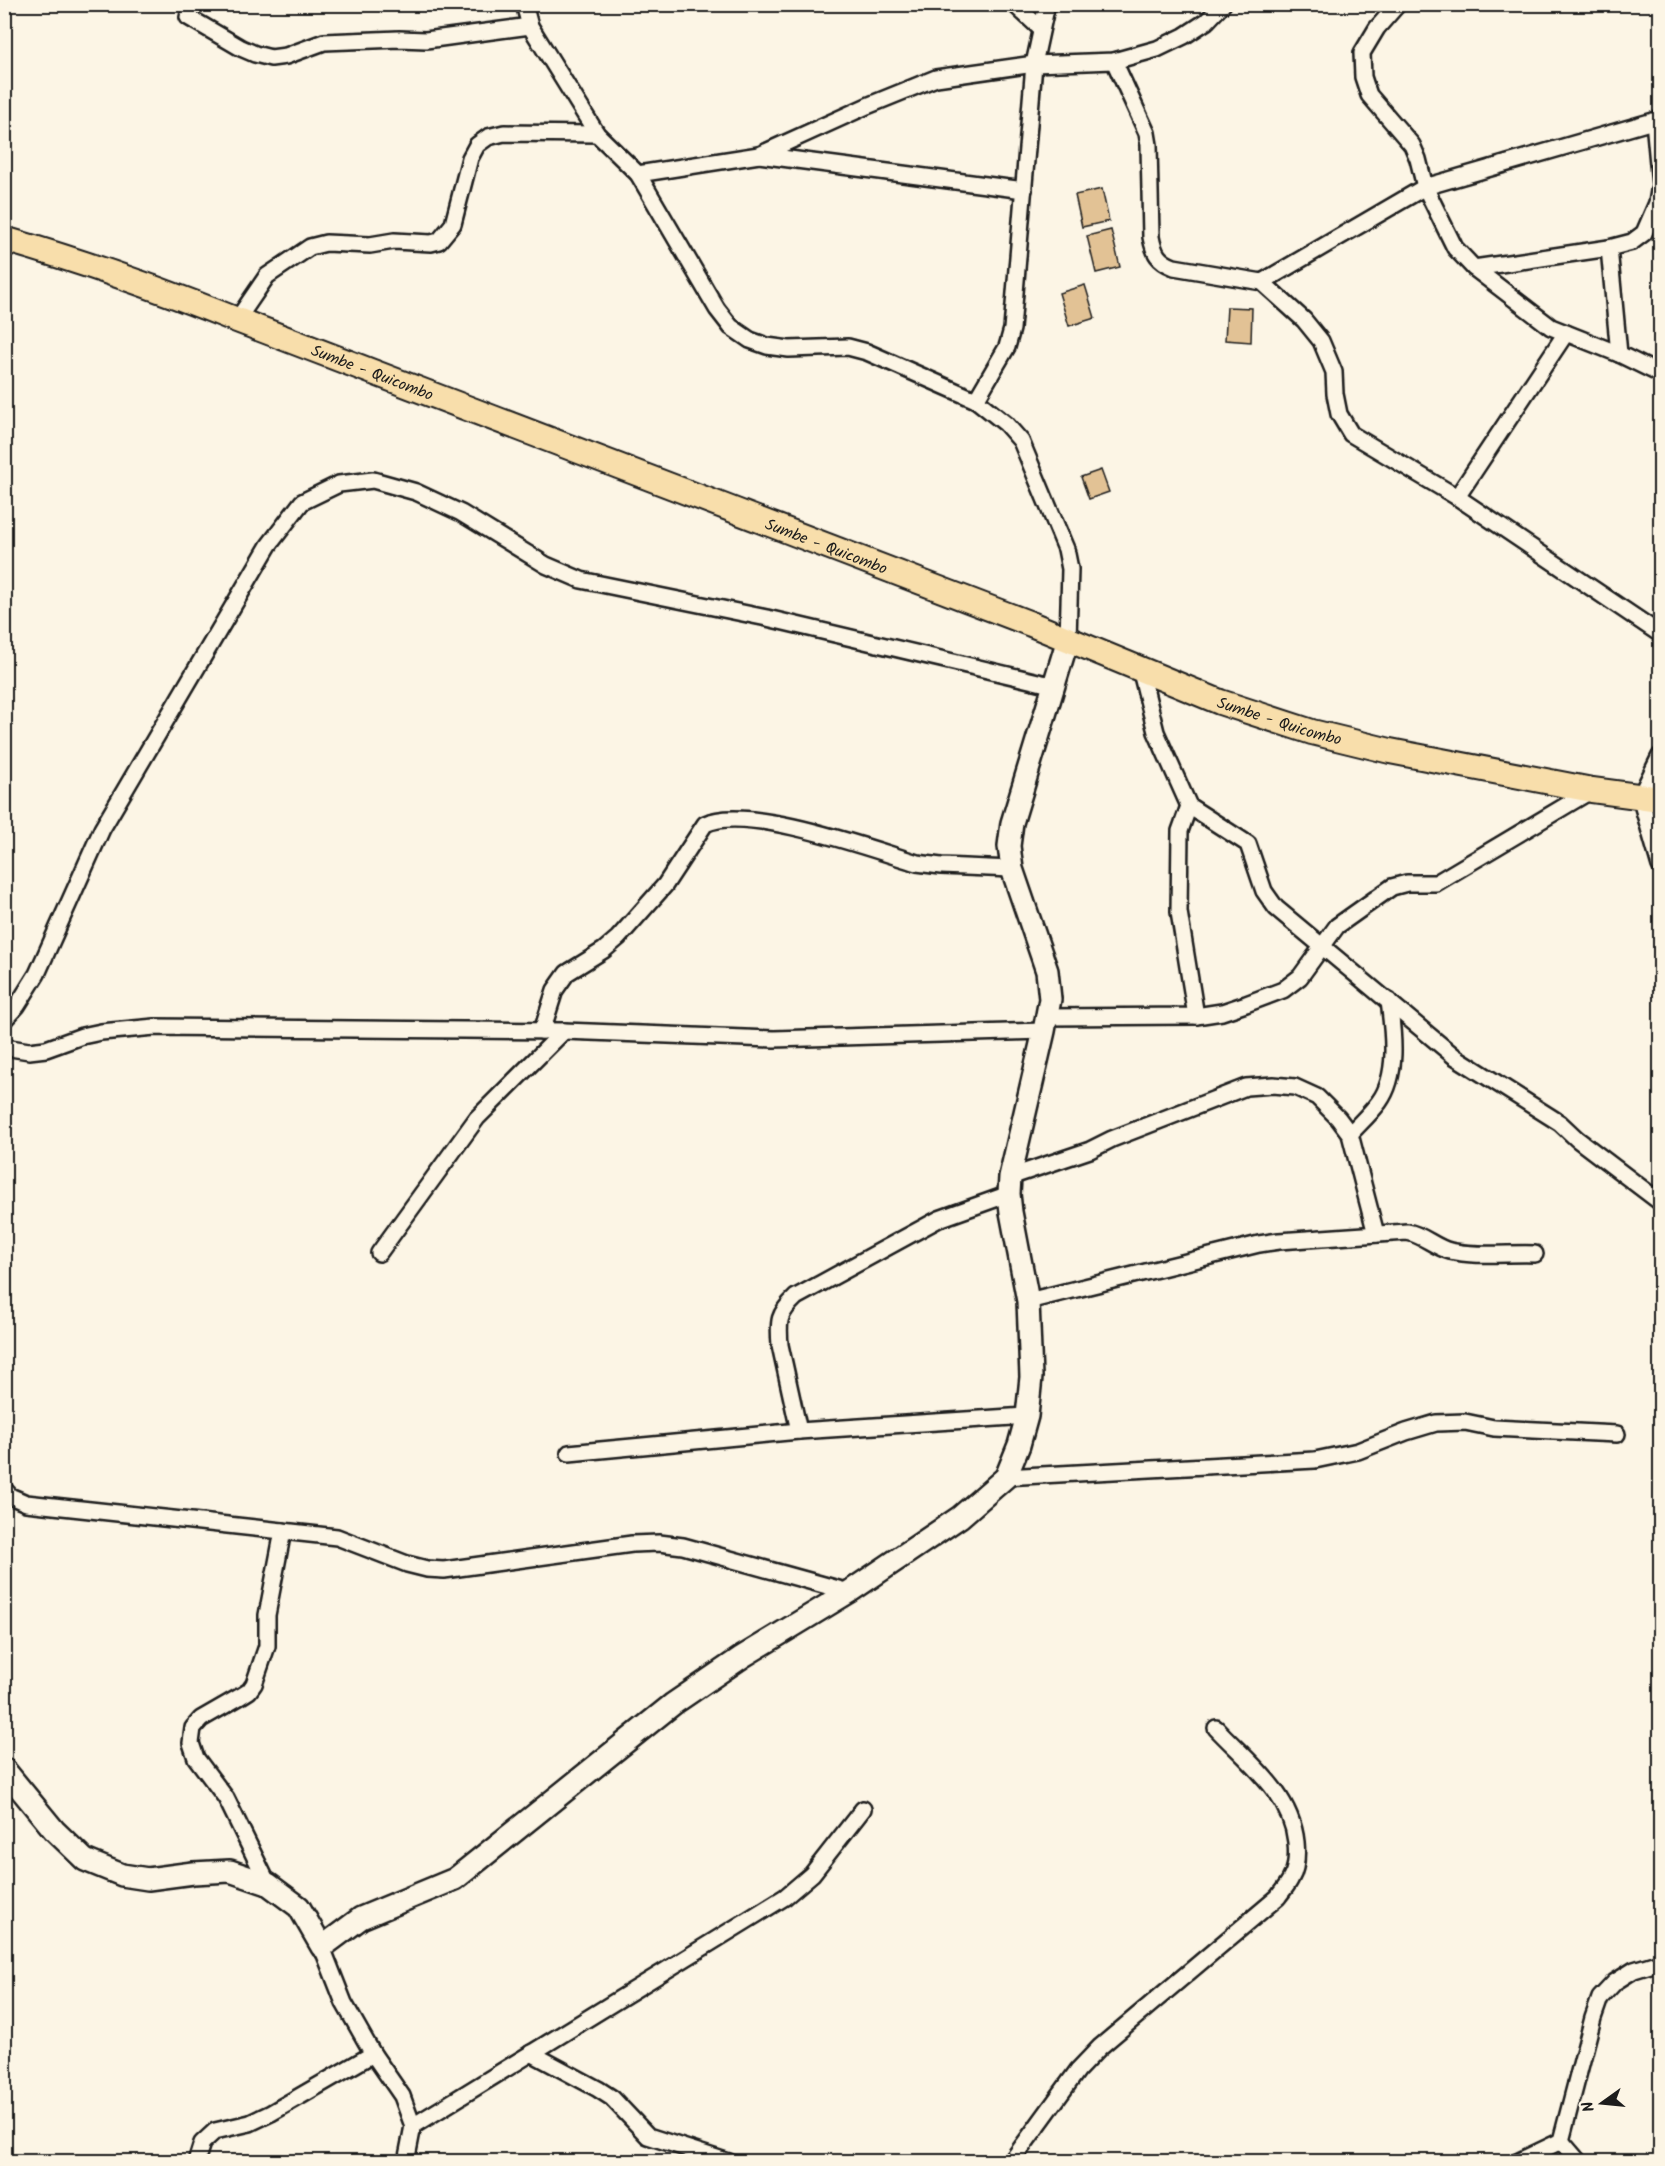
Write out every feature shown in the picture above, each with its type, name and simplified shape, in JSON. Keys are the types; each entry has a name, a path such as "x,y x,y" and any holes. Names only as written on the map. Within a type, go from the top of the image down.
{"main road":[{"name":"Sumbe - Quicombo","path":"4,239 68,257 158,288 1020,619 1220,702 1312,732 1390,751 1592,790 1650,798"}],"street":[{"path":"322,1947 361,1918 455,1879 673,1704 742,1657 849,1592 960,1517 1006,1477 1019,1445 1027,1416 1031,1377 1028,1301 1009,1185 1050,999 1047,970 1012,869 1009,846 1012,823 1068,639 1070,569 1066,549 1021,441 1006,424 976,400 867,352 848,347 789,349 767,346 750,340 731,327 717,309 638,174 597,134 530,26 524,4"},
{"path":"1014,4 1041,29"},
{"path":"976,400 1007,347 1012,329 1034,64 1047,4"},
{"path":"759,155 867,106 936,78 1034,64 1114,61 1157,49 1184,36 1207,21 1223,4"},
{"path":"1398,4 1377,28 1362,52 1363,76 1369,95 1412,145 1425,187 1455,248 1474,268 1551,327 1660,374"},
{"path":"188,17 241,48 271,58 286,56 324,42 426,40 530,26"},
{"path":"1114,61 1147,134 1151,237 1154,251 1162,262 1174,267 1262,282 1304,320 1322,341 1334,372 1339,414 1351,434 1457,497 1660,634"},
{"path":"1262,282 1425,187 1657,120 1660,185 1651,220 1644,233 1632,242 1609,248 1474,268"},
{"path":"237,320 267,276 310,247 326,243 370,245 394,240 431,243 439,241 453,224 471,158 477,146 488,136 504,133 597,134"},
{"path":"638,174 759,155 1024,190"},
{"path":"1609,248 1618,354"},
{"path":"1457,497 1566,333"},
{"path":"4,1020 17,1006 38,974 102,829 269,545 302,502 339,484 374,480 416,492 461,513 546,565 581,580 767,618 1055,686"},
{"path":"1140,668 1156,732 1189,806 1248,844 1269,900 1348,969 1454,1056 1560,1123 1577,1139 1660,1202"},
{"path":"1660,756 1650,798 1660,866"},
{"path":"4,1047 29,1051 46,1049 82,1036 155,1027 564,1031 774,1039 1196,1016 1222,1012 1283,990 1300,977 1343,920 1392,887 1407,883 1436,883 1592,790"},
{"path":"1189,806 1180,831 1179,912 1196,1016"},
{"path":"542,1031 555,990 567,973 604,950 618,938 665,885 705,824 713,820 723,818 776,822 917,862 941,866 1012,869"},
{"path":"1350,1134 1379,1102 1385,1091 1394,1042 1389,1001"},
{"path":"379,1253 477,1118 564,1031"},
{"path":"799,1431 779,1331 782,1311 796,1297 939,1219 1009,1185 1112,1138 1246,1087 1273,1085 1295,1087 1317,1097 1338,1118 1350,1134 1376,1234"},
{"path":"1028,1301 1259,1244 1407,1232 1436,1246 1461,1253 1535,1254"},
{"path":"569,1453 799,1431 1027,1416"},
{"path":"1006,1477 1315,1460 1358,1452 1406,1432 1436,1424 1465,1422 1494,1428 1617,1434"},
{"path":"4,1489 10,1496 26,1503 337,1537 407,1564 427,1569 444,1570 632,1544 659,1543 683,1546 849,1592"},
{"path":"268,1884 226,1798 196,1758 191,1743 193,1728 201,1719 241,1696 254,1684 267,1646 267,1615 283,1531"},
{"path":"1011,2162 1078,2070 1100,2047 1278,1897 1292,1877 1297,1854 1294,1827 1284,1802 1268,1780 1216,1728"},
{"path":"4,1769 54,1830 85,1860 122,1875 148,1879 230,1871 268,1884 299,1907 322,1947 344,2003 373,2054 402,2096 413,2126 406,2162"},
{"path":"413,2126 785,1897 812,1874 863,1809"},
{"path":"1517,2162 1561,2141 1600,1998 1615,1982 1634,1970 1660,1962"},
{"path":"531,2053 612,2098 648,2136 729,2162"},
{"path":"196,2162 202,2143 214,2131 271,2114 373,2054"},
{"path":"1561,2141 1579,2162"}],"building":[{"path":"1102,189 1109,221 1082,227 1075,195"},
{"path":"1111,230 1120,267 1096,273 1087,236"},
{"path":"1085,285 1095,318 1069,326 1059,293"},
{"path":"1227,307 1252,308 1251,342 1225,340"},
{"path":"1101,470 1109,492 1089,499 1081,477"}]}
